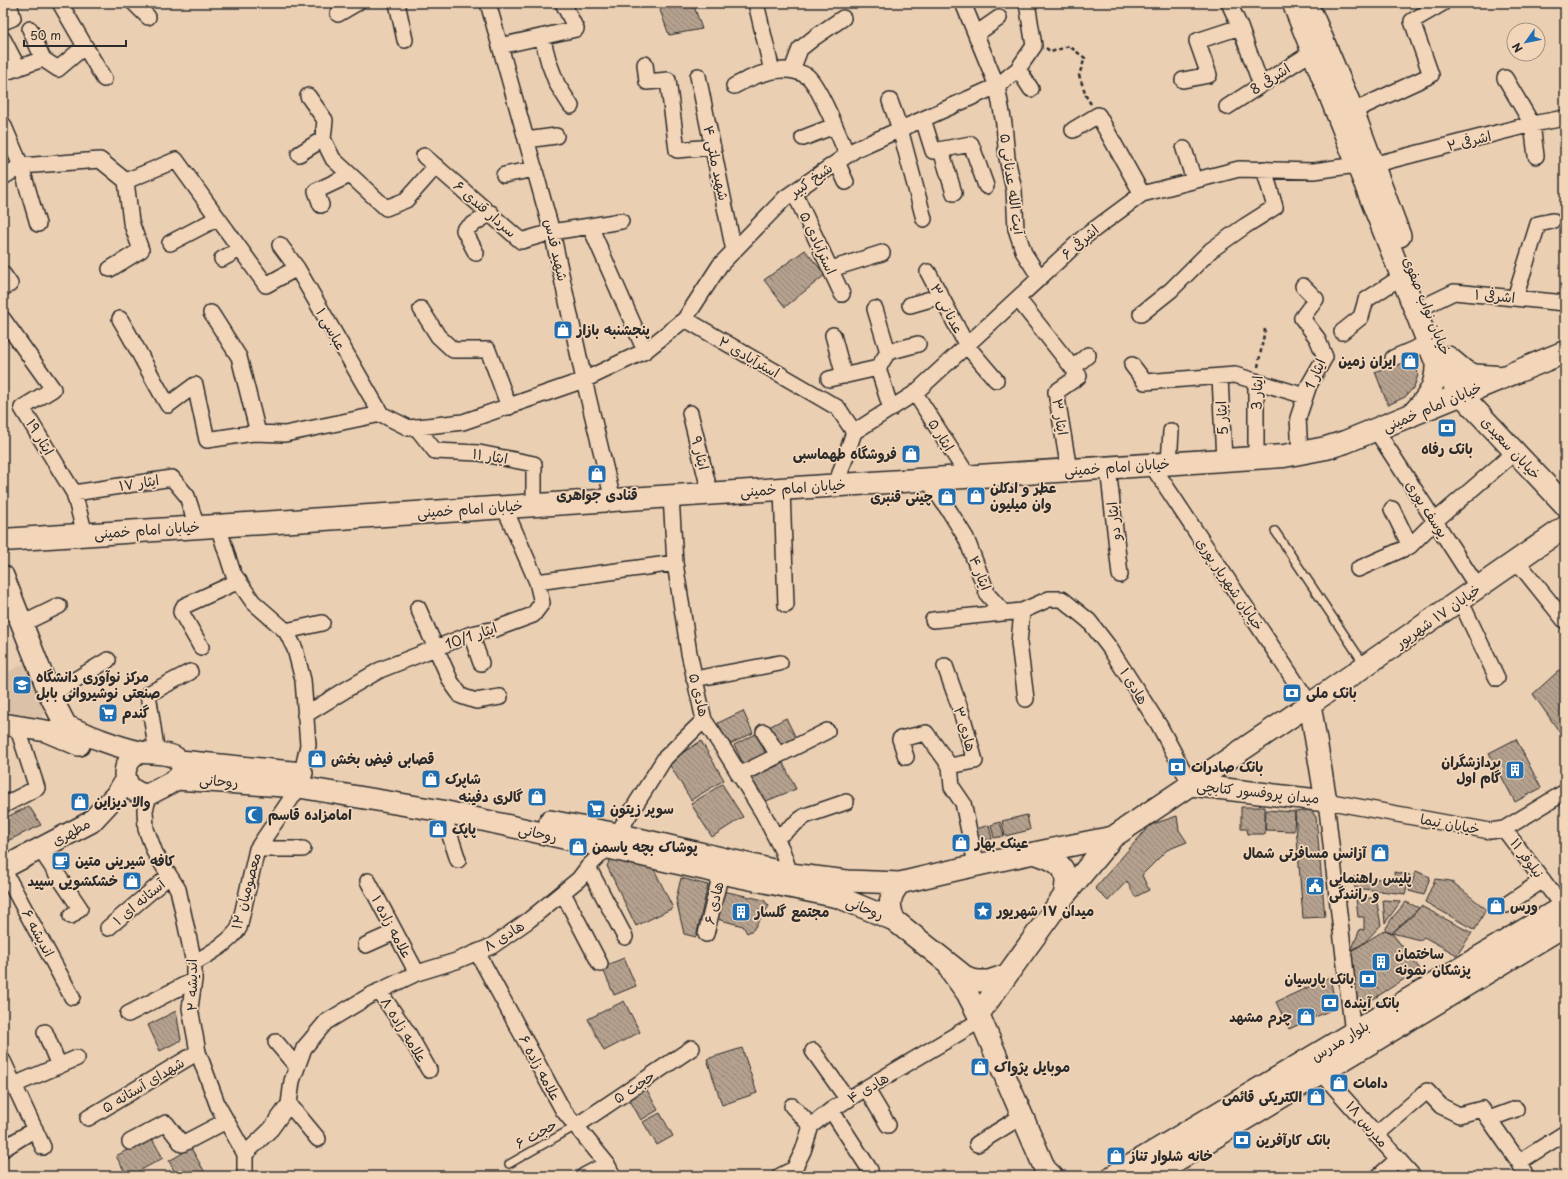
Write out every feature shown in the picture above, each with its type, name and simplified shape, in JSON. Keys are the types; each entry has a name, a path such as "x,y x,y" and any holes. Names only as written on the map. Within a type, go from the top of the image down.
{"main road":[{"name":"خیابان نواب صفوی","path":"1293,3 1312,52 1427,305 1443,363"},
{"name":"خیابان نواب صفوی","path":"1307,3 1353,111 1364,165 1401,277 1428,343 1443,363"},
{"name":"خیابان امام خمینی","path":"3,540 1284,456 1339,444 1409,416 1459,392 1504,377 1565,352"},
{"path":"1409,416 1424,400 1433,386 1436,375 1443,363 1475,376 1504,377"},
{"name":"خیابان سعیدی","path":"1443,363 1459,392 1565,505"},
{"name":"خیابان ۱۷ شهریور","path":"1310,704 1565,527"},
{"path":"3,576 50,695 44,721 34,727"},
{"path":"34,727 50,695"},
{"name":"میدان پروفسور کتابچی","path":"1310,704 1326,801 1191,785 1310,704"},
{"path":"34,727 102,741 149,753 170,756 178,770 149,794 91,822"},
{"path":"34,727 112,759 125,776 128,784 136,792 149,794"},
{"path":"125,776 126,768 131,758 149,753"},
{"name":"روحانی","path":"178,770 301,780 612,841 676,856 790,874 847,881 900,883"},
{"name":"مطهری","path":"3,868 91,822 117,794 125,776"},
{"name":"روحانی","path":"301,780 442,811 612,841"},
{"path":"980,1017 1007,975 1064,896 1113,837 1191,785"},
{"path":"1007,975 989,981 968,979 942,960 894,920 890,910 890,900 893,891 900,883 976,864 1113,837"},
{"path":"1034,853 1058,862 1065,875 1067,883 1064,896"},
{"name":"روحانی","path":"676,856 721,873 838,897 894,920"},
{"name":"بلوار مدرس","path":"1114,1176 1353,1034 1564,913"},
{"name":"بلوار مدرس","path":"1150,1176 1321,1072 1564,913"},
{"path":"942,960 967,993 980,1017 1047,1174"}],"street":[{"path":"3,22 13,18 9,3"},
{"path":"60,3 104,79"},
{"path":"134,3 148,17"},
{"path":"338,14 356,3"},
{"path":"397,3 405,40"},
{"name":"شهید قدس","path":"488,3 552,232 584,380 613,500"},
{"path":"500,46 576,29 563,3"},
{"path":"756,3 772,71"},
{"name":"آیت الله عدنانی ۵","path":"963,3 997,86 1004,124 1007,158 1014,190 1016,229 1024,254 1040,278"},
{"name":"شیخ کبیر","path":"416,427 463,422 584,380 645,351 685,319 720,265 785,198 856,149 997,86 1018,69 1034,46 1027,3"},
{"path":"1229,3 1240,27 1261,85"},
{"path":"1353,111 1431,75 1412,21 1443,3"},
{"path":"792,70 800,49 843,18"},
{"path":"976,34 999,18"},
{"path":"1184,80 1209,75 1197,41 1240,27"},
{"path":"30,29 43,58 58,69 85,46"},
{"path":"542,37 549,63 557,84 571,106"},
{"path":"3,39 18,68"},
{"name":"اشرفی 8","path":"1228,107 1312,52"},
{"path":"3,73 43,58"},
{"path":"645,64 647,82 668,80 677,150 713,147"},
{"path":"1018,69 1031,89"},
{"path":"734,86 751,77 772,71 792,70 808,76 821,96 834,126 846,182"},
{"name":"شهید ملتی ۴","path":"698,76 734,251"},
{"path":"1505,78 1532,124 1536,156"},
{"path":"308,96 325,120 323,139 333,160 386,208 406,200 436,166"},
{"path":"890,101 900,129 924,219"},
{"path":"1073,130 1098,115 1142,194"},
{"name":"اشرفی ٣","path":"1364,165 1532,124 1565,118"},
{"path":"923,119 933,152 971,144 986,186"},
{"path":"3,124 20,166 38,224"},
{"path":"803,138 834,126"},
{"path":"526,140 556,136"},
{"path":"299,154 323,139"},
{"path":"1184,149 1194,180"},
{"path":"941,150 954,193"},
{"name":"سردار قندی ۶","path":"424,156 521,240 552,232"},
{"path":"3,177 20,166 100,160 126,181 132,222 141,250 110,269"},
{"path":"126,181 176,160 266,285 297,268"},
{"name":"اشرفی ۶","path":"854,432 915,393 1084,237 1142,194 1239,169 1314,171 1364,165"},
{"path":"504,175 535,169"},
{"path":"1141,314 1171,290 1211,250 1245,226 1275,208 1264,169"},
{"path":"321,205 316,190 350,175"},
{"name":"استرآبادی ۵","path":"794,192 842,294"},
{"path":"476,253 464,230 491,213"},
{"path":"170,243 218,218"},
{"path":"552,232 621,221"},
{"path":"1515,298 1538,224 1552,221"},
{"path":"590,226 645,351"},
{"name":"عباسی ۱","path":"280,246 297,268 381,414"},
{"path":"222,259 240,249"},
{"path":"831,269 882,253"},
{"name":"عدنانی ۳","path":"928,272 967,346 996,380"},
{"path":"3,274 10,284 3,288"},
{"path":"1342,332 1361,317 1366,300 1401,277"},
{"name":"ایثار 1","path":"1300,453 1298,418 1309,385 1325,357 1317,338 1302,318 1316,299 1303,286"},
{"name":"اشرفی ۱","path":"1427,305 1454,292 1565,302"},
{"path":"910,305 941,296"},
{"path":"1018,299 1076,372 1088,354"},
{"path":"421,309 438,336 453,350 488,350 508,407"},
{"path":"875,309 888,352"},
{"path":"210,313 239,357 258,433"},
{"name":"ایثار ١٩","path":"3,319 53,389 22,408 74,493 85,534"},
{"path":"120,319 137,347 148,372 168,405 195,385 207,440 258,433 286,434 381,414 409,428 416,427"},
{"name":"استرآبادی ٣","path":"685,319 838,408 854,432"},
{"path":"833,335 844,376"},
{"path":"1393,358 1428,343"},
{"path":"830,379 878,368 888,352 918,344"},
{"path":"1132,365 1144,382 1235,376 1305,396"},
{"path":"878,368 891,409"},
{"name":"ایثار ۳","path":"1069,470 1056,392 1076,372"},
{"name":"ایثار 5","path":"1220,377 1224,460"},
{"name":"ایثار 3","path":"1256,382 1256,458"},
{"name":"ایثار ۵","path":"915,393 968,476"},
{"name":"ایثار ۹","path":"690,413 710,493"},
{"name":"ایثار ۱۱","path":"416,427 435,451 479,453 534,464 534,505"},
{"name":"یوسف پوری","path":"1376,430 1478,588"},
{"path":"1160,464 1171,431"},
{"path":"837,485 854,432"},
{"path":"1358,569 1410,546 1434,520 1515,452"},
{"name":"خیابان شهریار پوری","path":"1160,464 1310,704"},
{"name":"ایثار دو","path":"1108,467 1120,575"},
{"name":"ایثار ۱۷","path":"74,493 172,478 208,526"},
{"name":"ایثار ۴","path":"927,479 966,538 988,595 1004,613"},
{"path":"782,489 786,605"},
{"name":"هادی ۵","path":"671,496 675,563 694,678 704,720 725,751 776,838 782,850 790,874"},
{"name":"ایثار 10/1","path":"305,715 380,670 470,634 495,629 533,615 542,603 537,582 504,507"},
{"path":"1392,509 1410,546"},
{"path":"208,526 234,573 253,602 286,631 295,649 303,680 308,745 301,780"},
{"path":"1517,561 1565,621"},
{"path":"537,582 675,563"},
{"path":"201,646 181,612 184,606 239,581"},
{"name":"هادی ۱","path":"1022,611 1048,600 1062,599 1089,621 1109,647 1159,726 1191,785"},
{"path":"1460,600 1497,678"},
{"path":"22,624 59,606"},
{"path":"418,608 451,682 461,696 476,701 500,697"},
{"path":"933,620 1022,611 1019,643 1026,699"},
{"path":"286,631 322,623"},
{"path":"470,634 481,663"},
{"path":"50,695 108,660"},
{"path":"694,678 780,663"},
{"name":"هادی ۳","path":"945,666 961,711 975,761 950,766 952,787 963,803 976,864"},
{"path":"149,753 148,694 190,672"},
{"name":"هادی ۸","path":"289,1104 292,1081 304,1048 326,1022 379,991 417,973 492,946 523,925 579,879 612,841 665,758 704,720"},
{"path":"6,804 37,788 34,727"},
{"path":"739,775 827,731"},
{"path":"764,732 778,755"},
{"path":"906,757 900,738 926,732 950,766"},
{"name":"معصومیان ۱۲","path":"194,963 234,936 239,928 256,850 301,780"},
{"name":"خیابان نیما","path":"1326,801 1490,831 1504,829 1565,792"},
{"name":"اندیشه ۲","path":"149,794 145,810 146,829 155,853 178,889 194,963 194,980 190,1008 198,1052 218,1106 245,1154 245,1176"},
{"path":"1326,801 1353,1034"},
{"path":"776,838 805,816 846,802"},
{"path":"442,811 458,860"},
{"name":"نیلوفر ۱۱","path":"1504,829 1543,880 1564,913"},
{"path":"40,849 80,908 71,916"},
{"path":"256,850 303,849"},
{"path":"588,867 625,937"},
{"name":"اندیشه ۶","path":"3,868 72,997"},
{"name":"هادی ۶","path":"706,934 721,873"},
{"name":"آستانه ای ۱","path":"108,928 169,876"},
{"path":"1506,905 1543,880"},
{"name":"علامه زاده ۱","path":"368,881 417,973"},
{"path":"563,893 600,964"},
{"path":"366,945 395,932"},
{"name":"علامه زاده ۶","path":"477,952 563,1110 610,1170"},
{"path":"128,1014 194,980"},
{"name":"علامه زاده ۸","path":"379,991 408,1033 429,1070"},
{"name":"هادی ۴","path":"811,1126 832,1110 866,1088 980,1017"},
{"path":"45,1032 59,1066"},
{"path":"276,1042 297,1067"},
{"name":"حجت ۵","path":"576,1126 692,1048"},
{"path":"813,1051 848,1100"},
{"name":"شهدای آستانه ۵","path":"88,1118 198,1052"},
{"path":"14,1085 77,1058"},
{"path":"3,1061 43,1147"},
{"name":"مدرس ۱۸","path":"1321,1072 1412,1176"},
{"path":"866,1088 888,1125"},
{"path":"1376,1135 1427,1091 1441,1106 1459,1116 1482,1109 1519,1162 1526,1176"},
{"path":"245,1154 271,1129 289,1104 318,1139"},
{"path":"780,1176 794,1169 803,1151 811,1126 792,1106"},
{"path":"1489,1119 1516,1109"},
{"path":"832,1110 870,1170"},
{"path":"977,1144 1022,1116"},
{"path":"130,1142 166,1123 182,1144 226,1121"},
{"path":"3,1149 35,1129"},
{"path":"1519,1162 1565,1133"},
{"path":"1379,1176 1398,1159"},
{"path":"584,1176 610,1170"}],"lane":[{"path":"1275,531 1366,666"},
{"name":"حجت ۶","path":"509,1164 576,1126"}],"path":[{"path":"1033,37 1051,52 1069,46 1085,58 1079,75 1087,98 1098,115"},
{"name":"ایثار 3","path":"1256,382 1264,329"}],"shaded area":[{"name":"مرکز نوآوری دانشگاه صنعتی نوشیروانی بابل","path":"32,660 46,696 42,719 3,712 3,674"}],"building":[{"path":"674,3 693,3 702,29 669,35 660,10"},
{"path":"805,250 825,275 785,307 764,280"},
{"path":"1414,355 1418,375 1414,387 1405,397 1388,405 1375,372"},
{"path":"1565,665 1565,740 1533,694"},
{"path":"743,711 753,733 728,745 718,723"},
{"path":"786,718 797,740 781,749 769,727"},
{"path":"756,734 767,756 745,767 734,745"},
{"name":"پردازشگران گام اول","path":"1516,739 1541,788 1515,802 1489,753"},
{"path":"701,741 724,780 691,800 668,762"},
{"path":"783,763 796,789 759,804 745,781"},
{"path":"722,784 743,817 712,837 691,804"},
{"path":"1565,804 1565,814 1561,807"},
{"path":"29,806 41,825 3,843 3,819"},
{"path":"1241,807 1265,807 1265,834 1248,834 1247,829 1241,829"},
{"path":"1266,810 1295,812 1294,831 1265,830"},
{"path":"1311,810 1316,817 1325,917 1303,918 1295,812"},
{"path":"1027,815 1030,830 1005,836 1002,821"},
{"path":"1177,816 1179,830 1187,842 1167,850 1142,875 1149,890 1135,897 1127,881 1108,901 1095,888 1150,825"},
{"path":"1000,822 1004,836 994,838 991,825"},
{"path":"989,825 992,839 976,843 973,830"},
{"path":"611,858 654,869 673,908 636,926 607,866"},
{"path":"1416,871 1430,877 1424,895 1409,891"},
{"path":"1394,872 1410,875 1405,894 1355,888 1353,877 1395,880"},
{"path":"681,878 708,885 696,937 684,934 676,899"},
{"path":"1435,879 1451,881 1486,909 1475,930 1425,902"},
{"name":"مجتمع گلسار","path":"723,891 764,900 769,906 753,930 747,933 743,926 717,919"},
{"path":"1356,898 1376,898 1381,925 1363,944 1351,951 1360,929 1364,930 1364,917 1358,917"},
{"path":"1383,900 1401,901 1385,923"},
{"path":"1406,902 1419,908 1392,933 1385,930 1392,918"},
{"path":"1421,906 1472,933 1457,955 1424,937 1420,940 1392,933"},
{"name":"ساختمان پزشکان نمونه","path":"1385,930 1391,932 1420,969 1364,1005 1351,1001 1346,954"},
{"path":"624,958 636,986 614,995 602,967"},
{"path":"1330,977 1335,1003 1333,1009 1289,1029 1276,1002"},
{"path":"624,1001 640,1032 604,1051 588,1019"},
{"path":"176,1011 181,1040 160,1051 148,1025"},
{"path":"742,1048 757,1093 722,1105 707,1059"},
{"path":"644,1085 658,1110 641,1120 627,1095"},
{"path":"660,1113 673,1136 657,1145 643,1122"},
{"path":"151,1137 163,1158 130,1176 127,1176 116,1156"},
{"path":"191,1148 207,1176 177,1176 169,1161"}],"place":[{"name":"پنجشنبه بازار","path":"563,330"},
{"name":"ایران زمین","path":"1410,361"},
{"name":"بانک رفاه","path":"1447,428"},
{"name":"فروشگاه طهماسبی","path":"911,454"},
{"name":"قنادی جواهری","path":"597,474"},
{"name":"عطر و ادکلن وان میلیون","path":"976,496"},
{"name":"چینی قنبری","path":"947,497"},
{"name":"مرکز نوآوری دانشگاه صنعتی نوشیروانی بابل","path":"22,685"},
{"name":"بانک ملی","path":"1292,693"},
{"name":"گندم","path":"108,713"},
{"name":"قصابی فیض بخش","path":"317,759"},
{"name":"بانک صادرات","path":"1177,767"},
{"name":"پردازشگران گام اول","path":"1515,770"},
{"name":"شاپرک","path":"431,779"},
{"name":"گالری دفینه","path":"537,797"},
{"name":"والا دیزاین","path":"80,802"},
{"name":"سوپر زیتون","path":"596,809"},
{"name":"امامزاده قاسم","path":"254,815"},
{"name":"پاپک","path":"438,829"},
{"name":"عینک بهار","path":"961,843"},
{"name":"پوشاک بچه یاسمن","path":"578,847"},
{"name":"آزانس مسافرتی شمال","path":"1380,853"},
{"name":"کافه شیرینی متین","path":"61,861"},
{"name":"خشکشویی سپید","path":"132,881"},
{"name":"پلیس راهنمایی و رانندگی","path":"1315,886"},
{"name":"ورس","path":"1496,906"},
{"name":"میدان ۱۷ شهریور","path":"983,911"},
{"name":"مجتمع گلسار","path":"741,912"},
{"name":"ساختمان پزشکان نمونه","path":"1381,962"},
{"name":"بانک پارسیان","path":"1368,979"},
{"name":"بانک آینده","path":"1330,1003"},
{"name":"چرم مشهد","path":"1306,1017"},
{"name":"موبایل پژواک","path":"980,1067"},
{"name":"دامات","path":"1339,1083"},
{"name":"الکتریکی قائمی","path":"1316,1097"},
{"name":"بانک کارآفرین","path":"1242,1140"},
{"name":"خانه شلوار تناز","path":"1116,1156"}]}
